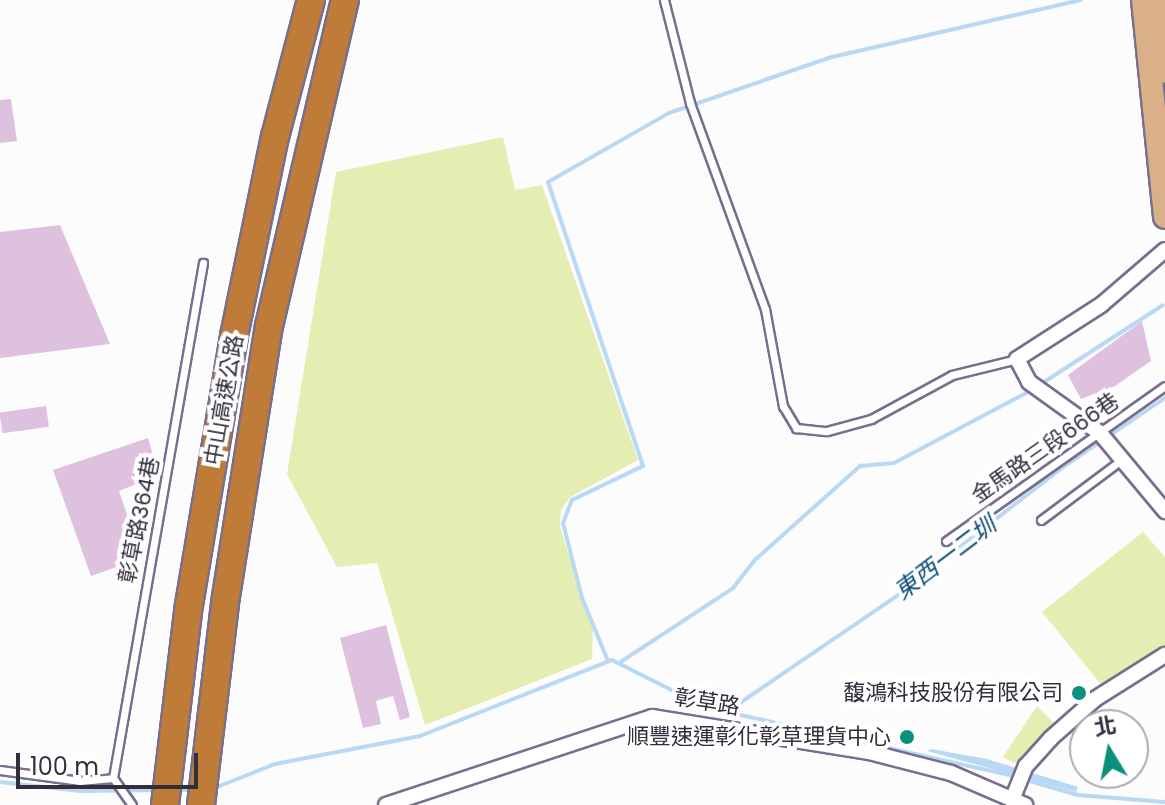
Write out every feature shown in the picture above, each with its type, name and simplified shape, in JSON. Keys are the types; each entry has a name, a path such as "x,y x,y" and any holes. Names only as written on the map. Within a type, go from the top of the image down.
{"highway":[{"name":"中山高速公路","path":"166,797 188,611 234,336 275,137 311,0"},
{"name":"中山高速公路","path":"202,797 269,326 345,0"}],"main road":[{"path":"1143,0 1165,217"},
{"path":"1159,0 1165,72"}],"street":[{"path":"1165,250 1101,305 1017,359 1029,382 1102,437 1165,511"},
{"path":"1016,799 1024,771 1095,699 1165,655"},
{"name":"彰草路","path":"386,805 652,717 869,752 951,773 1016,799"}],"lane":[{"path":"664,0 691,107 765,309 783,406 796,428 827,431 871,419 952,375 1017,359"},
{"name":"彰草路364巷","path":"114,781 203,263"},
{"name":"金馬路三段666巷","path":"946,541 1102,437 1165,386"},
{"path":"1041,520 1120,461"},
{"path":"0,770 80,781 114,781 130,802"}],"green space":[{"path":"503,137 515,190 542,185 638,460 570,497 561,510 560,527 593,630 592,659 425,725 377,563 337,567 287,474 336,172"},
{"path":"1143,532 1165,557 1165,649 1104,688 1042,612"},
{"path":"1037,706 1057,726 1023,766 1003,757"}],"water":[{"path":"931,749 987,759 1069,784 1069,789 1077,789 1076,792 927,751"}],"building":[{"path":"11,99 17,141 0,143 0,100"},
{"path":"60,225 110,344 0,358 0,232"},
{"path":"1142,321 1151,361 1115,386 1081,399 1068,375"},
{"path":"46,406 49,427 2,433 0,412"},
{"path":"148,438 159,475 119,491 142,558 91,576 53,470"},
{"path":"386,625 410,717 400,720 393,696 376,701 381,724 363,728 340,638"}],"waterway":[{"path":"608,661 582,598 563,523 572,500 643,466 548,182 669,113 832,57 1081,0"},
{"path":"1041,384 1163,305"},
{"path":"619,663 733,588 756,559 860,466 894,463 1034,389"},
{"name":"東西一二圳","path":"724,709 734,707 898,595 1063,467 1165,398"},
{"path":"212,789 275,764 420,736 612,660 705,707 1017,777"},
{"path":"1026,780 1078,795 1165,802"},
{"path":"0,782 81,791 159,790"},
{"path":"176,790 195,790"}],"place":[{"name":"馥鴻科技股份有限公司","path":"1079,693"},
{"name":"順豐速運彰化彰草理貨中心","path":"907,737"}]}
